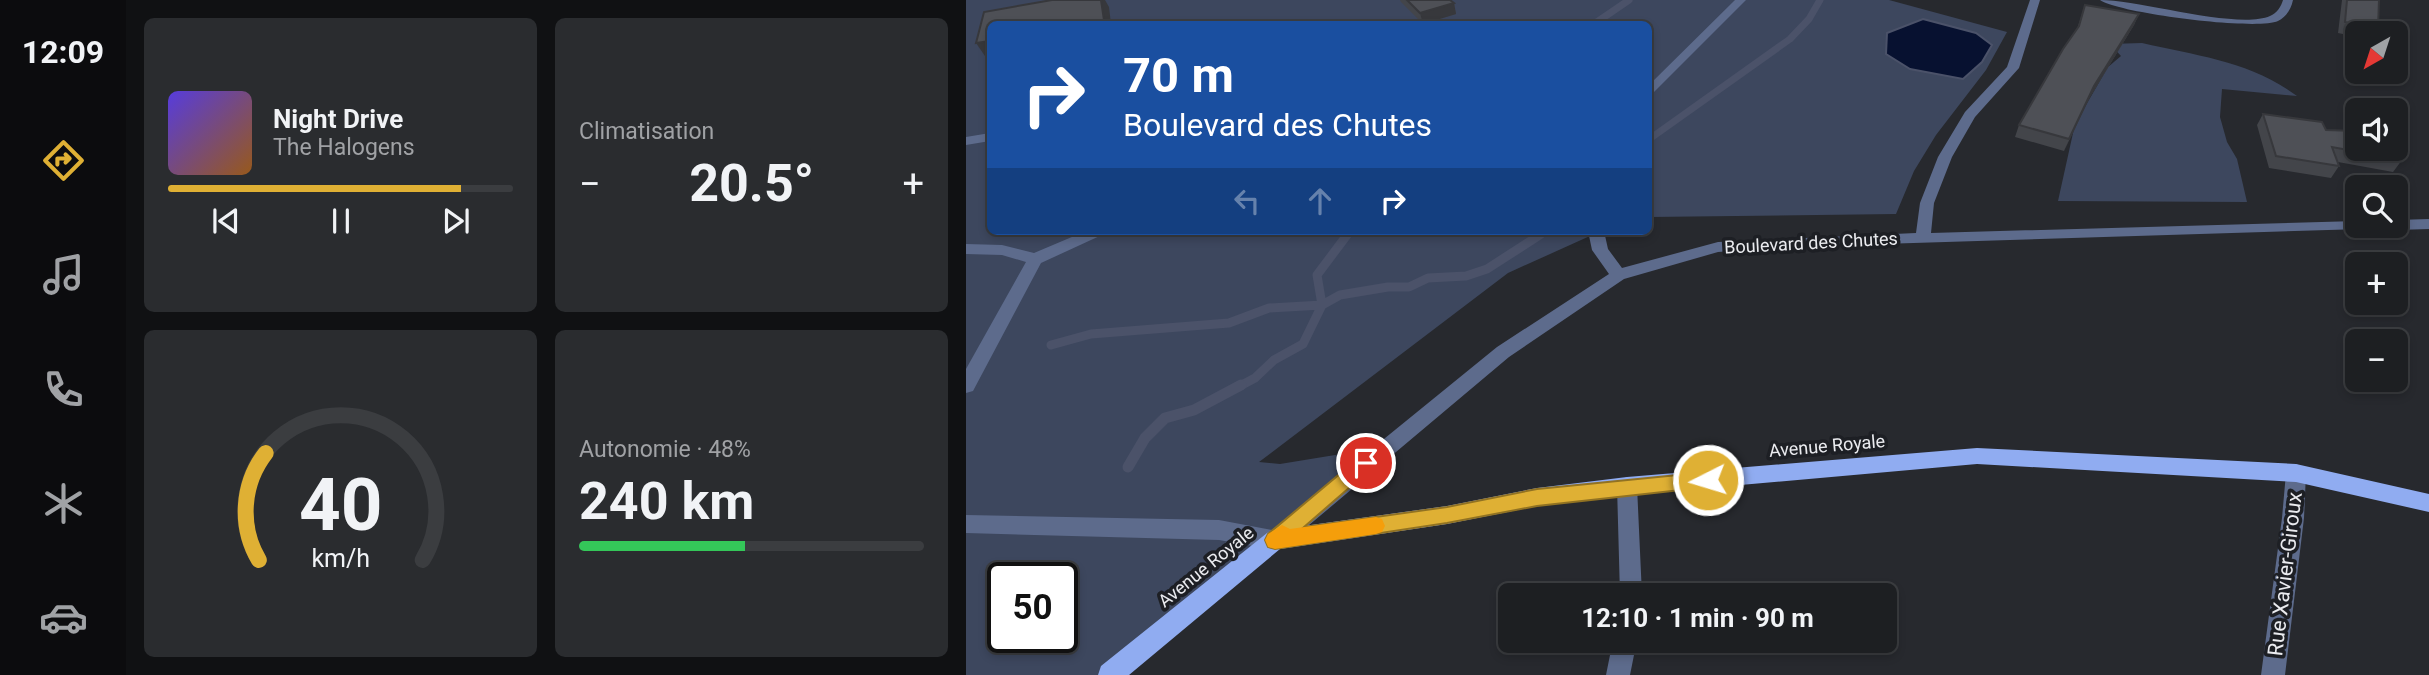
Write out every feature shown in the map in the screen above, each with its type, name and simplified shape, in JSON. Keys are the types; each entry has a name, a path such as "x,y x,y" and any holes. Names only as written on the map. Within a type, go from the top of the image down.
{"main road":[{"name":"Avenue Royale","path":"1110,675 1275,540 1447,515 1537,497 1627,486 1977,457 2296,473 2429,503"}],"street":[{"path":"1652,90 1741,0"},
{"path":"1923,238 1927,203 1945,157 1970,116 2013,68 2035,0"},
{"path":"2105,0 2225,20 2254,22 2273,19 2286,9 2288,0"},
{"path":"966,141 987,138"},
{"path":"2408,225 2429,224"},
{"name":"Boulevard des Chutes","path":"1275,540 1503,352 1575,301 1618,275 1718,247 1923,238 2345,226"},
{"path":"966,386 1035,260 1090,235"},
{"path":"1596,235 1601,250 1618,275"},
{"path":"966,249 1002,250 1035,260"},
{"name":"Rue Xavier-Giroux","path":"2273,675 2293,518 2296,473"},
{"path":"1627,486 1631,583"},
{"path":"966,524 1219,530 1275,540"},
{"path":"1618,675 1622,653"}],"shaded area":[{"path":"966,0 1889,0 2007,32 1986,70 1936,135 1914,171 1896,214 1652,217 1652,21 987,21 987,235 1592,235 1508,273 1259,462 1280,464 1384,447 1110,675 966,675"},
{"path":"1923,19 1976,33 1992,45 1982,62 1963,79 1910,69 1886,54 1887,33"},
{"path":"2142,43 2242,67 2279,84 2297,96 2222,89 2220,117 2227,142 2237,159 2247,202 2058,201 2075,124 2108,67 2121,56 2110,44"}],"building":[{"path":"1052,0 1101,0 1104,20 987,21 987,41 976,43 984,12"},
{"path":"1407,0 1450,0 1454,3 1420,13"},
{"path":"2347,0 2379,0 2378,21 2345,21"},
{"path":"2085,5 2139,14 2094,86 2069,139 2019,125 2079,26"},
{"path":"2263,114 2322,122 2326,130 2345,131 2345,149 2332,147 2339,166 2276,156"}],"waterway":[{"path":"1598,21 1629,0"},
{"path":"1652,137 1790,39 1809,19 1820,0"},
{"path":"1322,305 1317,275 1347,235"},
{"path":"1532,240 1534,235"},
{"path":"1532,240 1540,235"},
{"path":"1322,305 1340,295 1388,287 1409,287 1428,278 1466,276 1487,269 1532,240"},
{"path":"1051,345 1091,334 1229,323 1269,308 1322,305"},
{"path":"1238,387 1255,378 1274,360 1303,344 1322,305"},
{"path":"1128,467 1145,438 1165,418 1194,410 1241,385"}],"slow traffic":[{"path":"1282,534 1275,540 1376,526"}],"route":[{"path":"1366,463 1275,540 1447,515 1537,497 1708,480"}]}
